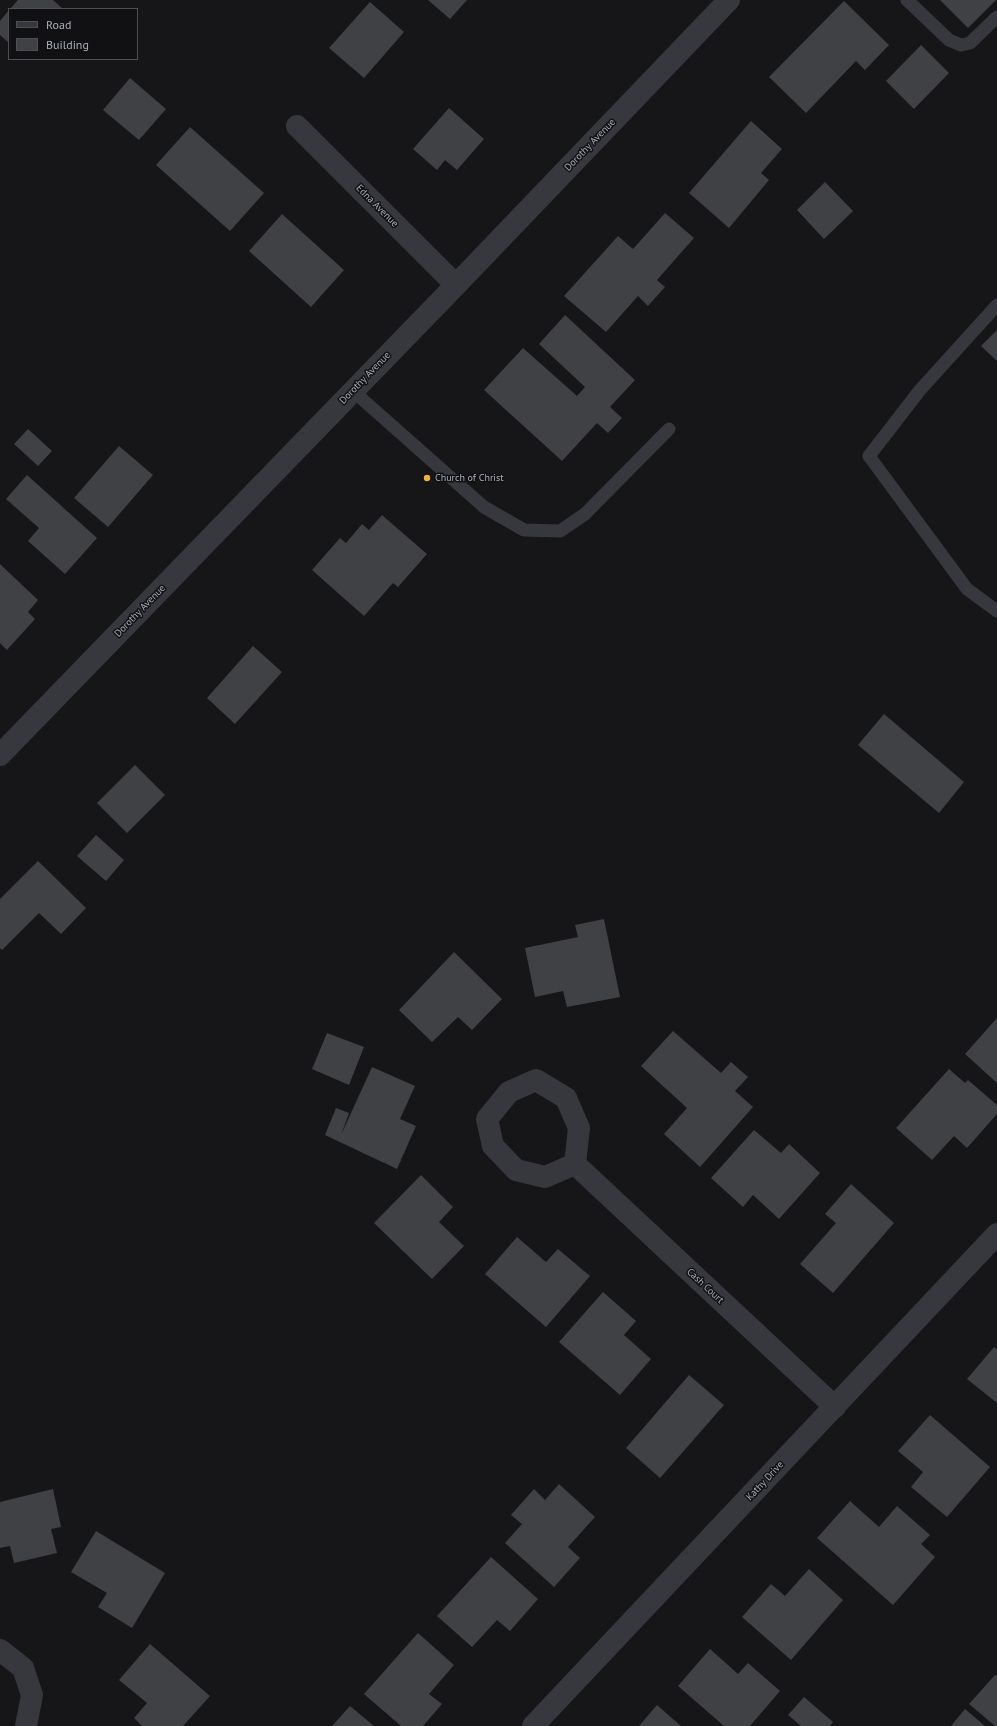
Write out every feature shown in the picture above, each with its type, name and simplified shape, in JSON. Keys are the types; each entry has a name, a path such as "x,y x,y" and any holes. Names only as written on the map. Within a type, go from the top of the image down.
{"street":[{"name":"Dorothy Avenue","path":"0,755 456,285 729,0"},
{"name":"Edna Avenue","path":"297,126 456,285"},
{"path":"536,1080 566,1098 579,1128 575,1164 545,1177 516,1170 493,1146 487,1119 509,1092 536,1080"},
{"name":"Cash Court","path":"575,1164 835,1407"},
{"name":"Kathy Drive","path":"533,1726 997,1234"},
{"path":"0,1650 23,1668 32,1695 26,1726"}],"lane":[{"path":"907,0 949,40 961,45 970,43 997,17"},
{"path":"997,305 920,390 869,456 967,589 997,611"},
{"path":"353,391 484,507 524,530 560,531 585,514 669,429"}],"building":[{"path":"18,0 53,0 62,8 11,8"},
{"path":"428,0 467,0 450,19"},
{"path":"940,0 996,0 968,28"},
{"path":"844,1 889,45 865,70 856,61 806,113 769,77"},
{"path":"370,2 404,32 364,78 329,48"},
{"path":"8,11 8,42 0,35 0,21"},
{"path":"921,45 949,73 914,109 886,81"},
{"path":"130,78 166,109 139,140 103,110"},
{"path":"449,108 484,139 457,170 445,160 437,170 413,149"},
{"path":"751,121 782,149 761,173 769,180 729,228 689,193"},
{"path":"190,127 264,193 230,231 156,165"},
{"path":"825,182 853,211 824,239 797,210"},
{"path":"665,213 694,238 657,280 665,287 648,306 638,296 606,332 564,296 618,236 633,249"},
{"path":"282,214 344,270 311,307 249,251"},
{"path":"565,315 635,380 610,407 622,418 608,433 597,423 562,461 484,390 523,348 577,396 585,387 539,344"},
{"path":"997,330 997,361 981,346"},
{"path":"28,429 52,451 38,466 14,444"},
{"path":"119,446 153,475 108,527 74,498"},
{"path":"27,475 97,538 65,574 28,541 39,528 6,499"},
{"path":"382,515 427,554 398,587 393,583 364,616 312,570 340,538 346,543 362,524 369,530"},
{"path":"0,564 38,600 28,612 35,619 7,650 0,643"},
{"path":"253,646 282,672 235,724 207,698"},
{"path":"884,714 964,782 939,813 858,745"},
{"path":"135,765 165,795 127,833 97,803"},
{"path":"96,835 124,860 106,881 77,856"},
{"path":"38,861 86,908 61,934 39,913 2,950 0,948 0,899"},
{"path":"604,919 620,997 567,1007 563,991 535,997 525,948 578,937 575,925"},
{"path":"454,952 502,999 472,1030 458,1017 432,1042 399,1010"},
{"path":"997,1018 997,1083 965,1054"},
{"path":"673,1031 721,1073 731,1062 748,1077 735,1091 753,1107 700,1167 664,1134 687,1108 641,1066"},
{"path":"327,1033 364,1047 349,1085 312,1069"},
{"path":"372,1067 415,1086 400,1119 416,1126 397,1169 325,1135 336,1108 349,1113 341,1135"},
{"path":"949,1069 965,1083 968,1080 997,1105 997,1114 967,1148 954,1136 932,1160 896,1128"},
{"path":"754,1130 781,1153 789,1144 820,1173 779,1219 753,1195 743,1207 711,1178"},
{"path":"421,1175 453,1207 439,1222 464,1246 432,1279 374,1223"},
{"path":"851,1184 894,1223 833,1293 800,1264 836,1223 825,1214"},
{"path":"517,1237 546,1262 558,1249 590,1276 546,1327 485,1274"},
{"path":"603,1292 636,1321 624,1335 651,1359 620,1395 559,1342"},
{"path":"994,1347 997,1349 997,1403 967,1379"},
{"path":"689,1375 724,1405 660,1478 626,1448"},
{"path":"930,1415 990,1467 947,1517 911,1487 923,1472 898,1451"},
{"path":"559,1484 595,1517 568,1547 580,1558 554,1587 505,1543 522,1524 511,1515 534,1489 545,1500"},
{"path":"53,1489 61,1527 51,1529 57,1553 14,1563 10,1546 0,1548 0,1502"},
{"path":"850,1501 879,1527 897,1506 930,1535 921,1544 935,1557 893,1605 817,1538"},
{"path":"96,1531 165,1573 132,1628 98,1607 107,1593 71,1572"},
{"path":"491,1557 538,1599 510,1631 497,1620 472,1647 437,1616"},
{"path":"809,1569 843,1600 791,1660 742,1617 771,1584 785,1596"},
{"path":"418,1633 454,1665 429,1694 442,1704 423,1726 401,1726 364,1694"},
{"path":"150,1644 210,1696 183,1726 142,1726 134,1718 147,1703 119,1680"},
{"path":"710,1649 738,1674 748,1663 780,1691 750,1726 724,1726 678,1686"},
{"path":"995,1675 997,1676 997,1726 995,1726 969,1704"},
{"path":"804,1697 833,1722 830,1726 801,1726 788,1715"},
{"path":"657,1705 681,1726 639,1726"},
{"path":"350,1706 374,1726 332,1726"},
{"path":"965,1709 985,1726 951,1726"}],"place":[{"name":"Church of Christ","path":"427,478"}]}
